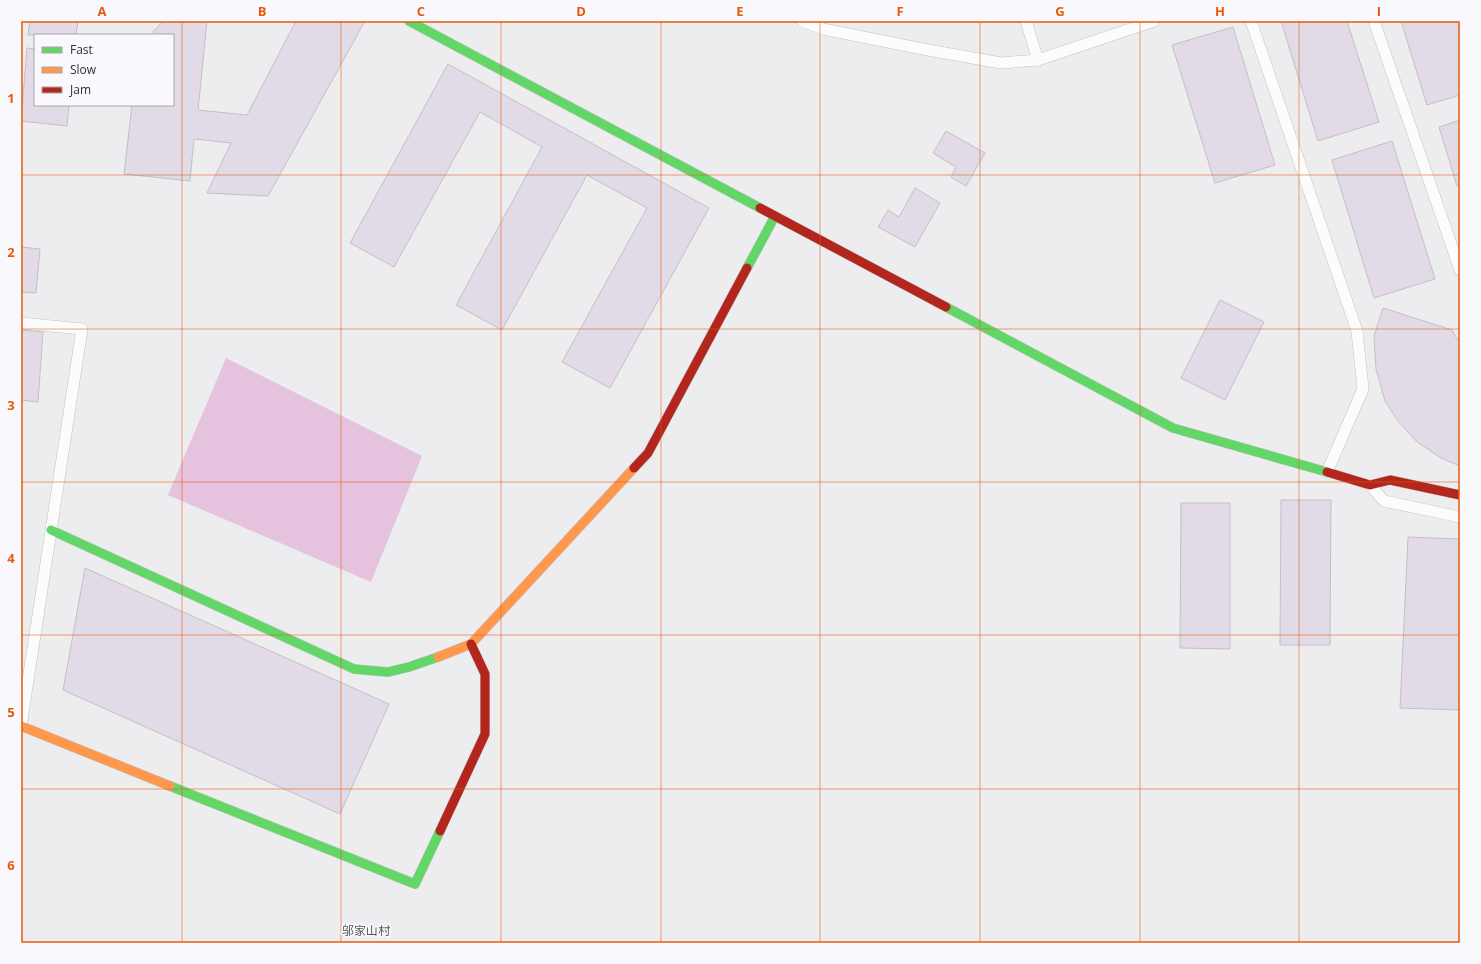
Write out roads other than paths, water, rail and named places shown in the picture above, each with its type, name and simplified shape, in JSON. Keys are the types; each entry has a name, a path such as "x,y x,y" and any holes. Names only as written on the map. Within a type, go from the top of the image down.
{"street":[{"path":"409,21 1173,428 1370,485 1390,480 1460,495"},
{"path":"802,21 928,50 1002,63 1038,60 1154,21"},
{"path":"1026,21 1038,60"},
{"path":"1251,21 1357,331 1362,389 1327,472"},
{"path":"1374,21 1460,270"},
{"path":"51,530 354,669 387,672 422,664 471,644 648,453 775,216"},
{"path":"21,323 82,329 21,726 415,884 485,734 485,674 471,644"},
{"path":"1370,485 1384,501 1460,517"}],"district":[{"name":"邬家山村","path":"366,930"}]}
